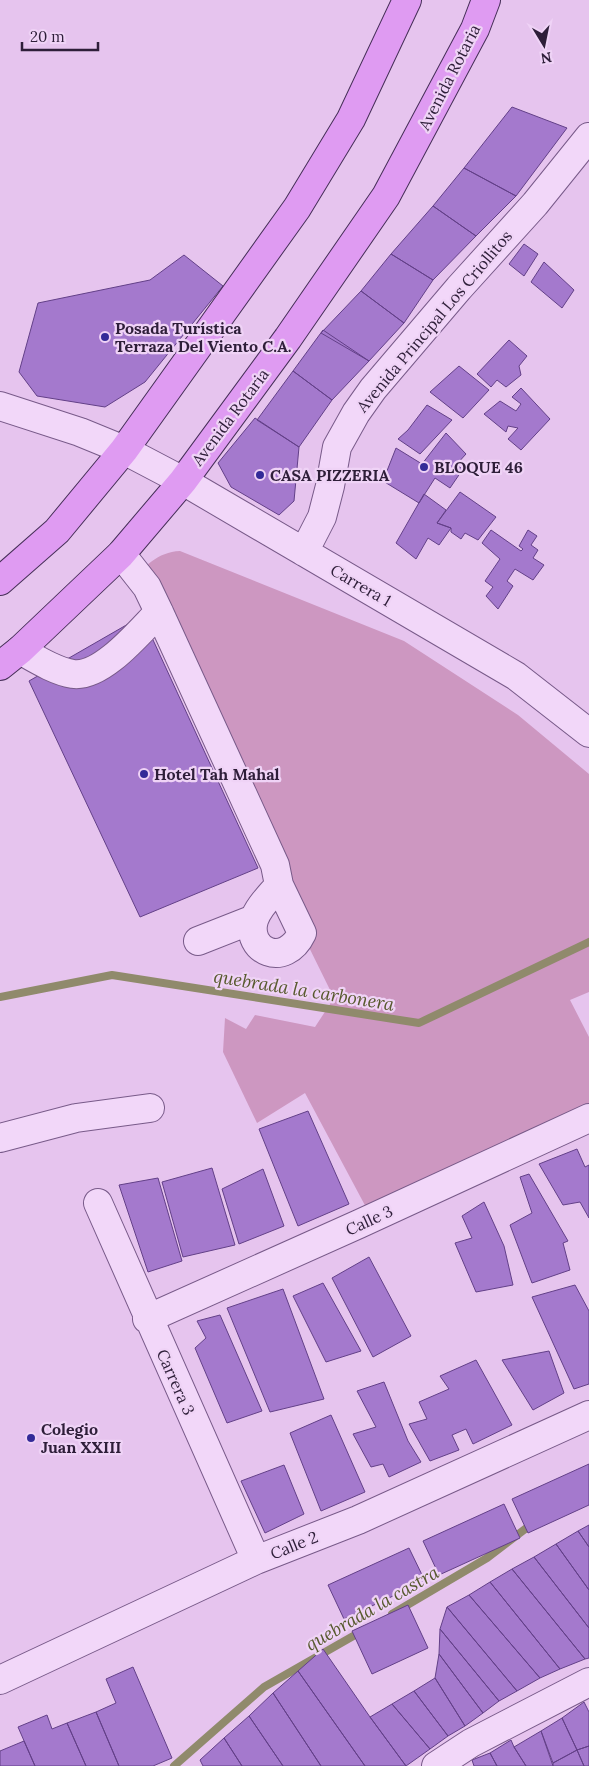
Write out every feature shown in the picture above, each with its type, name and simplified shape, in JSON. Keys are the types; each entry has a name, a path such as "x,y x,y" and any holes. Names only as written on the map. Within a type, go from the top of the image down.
{"main road":[{"path":"0,581 57,531 124,450 297,208 351,119 406,0"},
{"name":"Avenida Rotaria","path":"10,658 121,554 182,481 288,338 386,196 470,38 486,0"}],"street":[{"name":"Avenida Principal Los Criollitos","path":"304,552 322,517 337,447 373,389 459,288 535,204 589,138"},
{"name":"Carrera 1","path":"0,406 80,432 124,450 182,481 516,676 589,733"},
{"path":"121,554 147,587 159,612 275,865 279,885 302,933 297,943 287,953 273,954 260,947 252,932 254,919 279,885"},
{"path":"10,658 44,663 74,674 96,670 159,612"},
{"path":"198,941 254,919"},
{"path":"0,1138 76,1118 150,1108"},
{"name":"Calle 3","path":"147,1319 589,1118"},
{"name":"Carrera 3","path":"98,1204 147,1319 256,1560"},
{"name":"Calle 2","path":"6,1670 256,1560 358,1520 589,1415"},
{"path":"436,1766 471,1743 589,1682"}],"shaded area":[{"path":"180,551 404,641 518,715 589,774 589,992 570,1000 589,1037 589,1105 368,1211 305,1093 257,1123 223,1052 225,1018 246,1029 255,1015 315,1027 334,998 129,582 158,557"}],"building":[{"path":"512,107 567,128 516,196 464,168"},
{"path":"464,168 516,196 476,236 433,206"},
{"path":"433,206 476,236 433,280 391,254"},
{"path":"524,244 538,254 524,276 509,264"},
{"path":"391,254 433,280 404,323 361,291"},
{"name":"Posada Turística Terraza Del Viento C.A.","path":"184,255 223,286 145,382 105,407 37,396 19,372 38,303 150,280"},
{"path":"544,262 574,290 562,308 531,282"},
{"path":"361,291 404,323 369,361 321,333"},
{"path":"323,330 369,361 332,400 293,371"},
{"path":"509,340 527,356 519,366 521,375 506,387 497,380 491,387 477,374"},
{"path":"459,366 489,390 463,418 430,392"},
{"path":"293,371 332,400 299,447 257,420"},
{"path":"521,388 550,419 521,450 508,439 518,428 508,426 506,432 484,414 500,401 516,411 521,404 512,397"},
{"path":"427,405 452,420 420,454 398,439 408,430"},
{"name":"CASA PIZZERIA","path":"255,418 299,447 294,501 279,515 231,487 218,463"},
{"name":"BLOQUE 46","path":"446,433 466,454 456,465 463,469 450,488 435,478 419,503 383,481 396,448 422,464"},
{"path":"460,492 496,517 478,540 465,533 461,539 451,532 451,528 437,523"},
{"path":"424,494 446,510 437,523 451,528 439,545 428,538 416,559 396,543"},
{"path":"491,530 521,551 523,549 519,546 528,530 537,536 531,545 538,550 533,558 544,565 533,580 515,569 507,581 513,586 498,609 486,596 493,587 485,581 500,559 482,543"},
{"name":"Hotel Tah Mahal","path":"142,616 258,868 140,917 29,681"},
{"path":"308,1111 349,1204 298,1226 259,1129"},
{"path":"577,1149 585,1167 589,1165 589,1218 580,1202 563,1205 539,1164"},
{"path":"212,1168 235,1245 183,1257 162,1182"},
{"path":"263,1169 284,1226 239,1244 222,1189"},
{"path":"529,1174 568,1241 563,1243 570,1270 532,1283 510,1225 532,1213 520,1177"},
{"path":"158,1178 182,1261 148,1272 119,1185"},
{"path":"484,1202 504,1246 513,1285 476,1292 455,1243 472,1238 462,1216"},
{"path":"369,1257 411,1336 373,1357 332,1278"},
{"path":"323,1283 361,1351 326,1362 293,1296"},
{"path":"575,1285 589,1311 589,1384 574,1389 532,1297"},
{"path":"283,1289 324,1399 270,1412 227,1308"},
{"path":"220,1315 262,1411 227,1423 195,1348 206,1338 197,1321"},
{"path":"549,1351 564,1393 533,1410 502,1360"},
{"path":"476,1360 512,1425 473,1444 466,1429 452,1435 459,1450 430,1461 409,1424 427,1419 419,1402 449,1389 440,1376"},
{"path":"384,1382 408,1441 421,1462 389,1477 383,1464 371,1467 353,1434 376,1427 357,1391"},
{"path":"331,1415 365,1492 321,1511 290,1433"},
{"path":"589,1464 589,1505 528,1533 512,1499"},
{"path":"284,1465 304,1514 265,1533 241,1481"},
{"path":"504,1504 520,1538 439,1575 423,1541"},
{"path":"589,1525 589,1547 578,1531"},
{"path":"578,1531 589,1547 589,1590 556,1544"},
{"path":"556,1544 589,1590 589,1628 534,1557"},
{"path":"409,1548 425,1581 344,1619 328,1585"},
{"path":"534,1557 589,1628 589,1658 585,1659 512,1569"},
{"path":"512,1569 585,1659 560,1669 490,1582"},
{"path":"490,1582 560,1669 540,1678 469,1595"},
{"path":"469,1595 540,1678 517,1691 447,1607"},
{"path":"408,1605 428,1648 372,1674 352,1631"},
{"path":"447,1607 517,1691 499,1701 440,1629"},
{"path":"440,1629 499,1701 483,1713 439,1654"},
{"path":"323,1649 406,1766 365,1766 298,1671"},
{"path":"439,1654 483,1713 465,1726 435,1678"},
{"path":"133,1667 172,1758 153,1766 119,1766 96,1712 116,1703 106,1679"},
{"path":"298,1671 365,1766 321,1766 273,1693"},
{"path":"435,1678 465,1726 448,1736 414,1691"},
{"path":"414,1691 448,1736 430,1749 392,1704"},
{"path":"273,1693 321,1766 283,1766 249,1716"},
{"path":"584,1702 589,1712 589,1746 577,1750 562,1718"},
{"path":"392,1704 430,1749 406,1766 370,1717"},
{"path":"96,1712 119,1766 86,1766 67,1723"},
{"path":"47,1715 52,1729 67,1723 86,1766 35,1766 18,1727"},
{"path":"249,1716 283,1766 242,1766 224,1738"},
{"path":"562,1718 577,1750 553,1763 541,1731"},
{"path":"541,1731 553,1766 526,1766 514,1747"},
{"path":"224,1738 242,1766 203,1766 200,1760"},
{"path":"511,1740 526,1766 497,1766 490,1753"},
{"path":"24,1741 35,1766 0,1766 0,1751"},
{"path":"589,1746 589,1766 584,1766 577,1750"},
{"path":"577,1750 584,1766 553,1766 553,1763"},
{"path":"490,1753 497,1766 474,1766 472,1760"}],"waterway":[{"name":"quebrada la carbonera","path":"0,997 112,975 419,1023 589,942"},
{"name":"quebrada la castra","path":"392,1614 487,1558 533,1523"},
{"name":"quebrada la castra","path":"174,1766 264,1687 362,1631"}],"place":[{"name":"Posada Turística Terraza Del Viento C.A.","path":"105,337"},
{"name":"BLOQUE 46","path":"424,467"},
{"name":"CASA PIZZERIA","path":"260,475"},
{"name":"Hotel Tah Mahal","path":"144,774"},
{"name":"Colegio Juan XXIII","path":"31,1438"}]}
